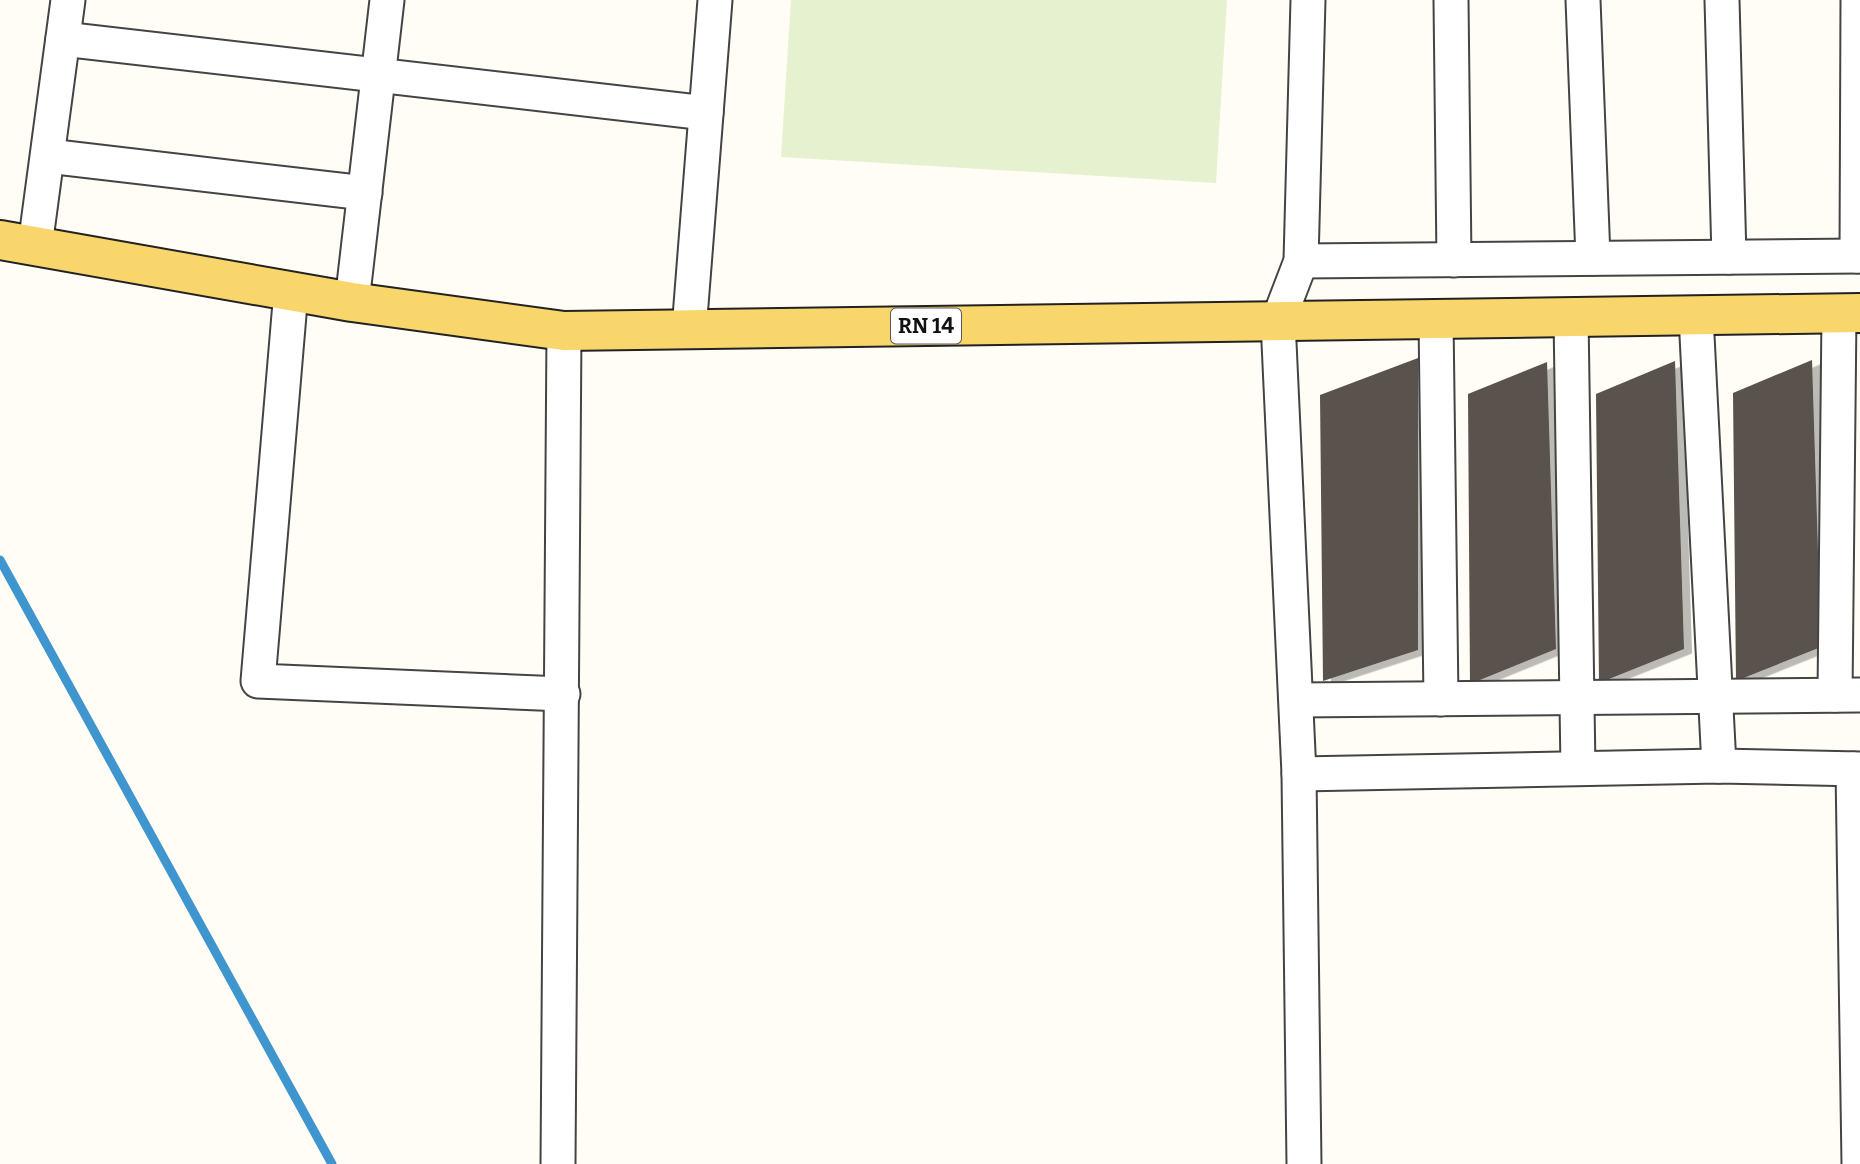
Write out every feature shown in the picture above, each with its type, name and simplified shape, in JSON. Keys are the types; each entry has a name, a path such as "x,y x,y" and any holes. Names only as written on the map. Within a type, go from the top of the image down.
{"main road":[{"name":"RN 14","path":"18,243 352,302 564,331 1849,313"}],"street":[{"path":"18,243 48,156 68,0"},
{"path":"352,302 387,0"},
{"path":"690,330 715,0"},
{"path":"1304,1164 1297,700 1278,321 1301,261 1308,0"},
{"path":"1451,0 1454,260"},
{"path":"1583,0 1593,258"},
{"path":"1723,0 1729,257"},
{"path":"1301,261 1859,256 1858,0"},
{"path":"63,39 706,113"},
{"path":"48,156 365,193"},
{"path":"291,290 258,681 563,694"},
{"path":"1297,700 1847,695 1849,313"},
{"path":"1696,316 1719,766"},
{"path":"1571,318 1578,768"},
{"path":"1436,320 1441,698"},
{"path":"558,1164 564,331"},
{"path":"1299,774 1719,766 1856,769 1859,1164"}],"green space":[{"path":"791,0 1227,0 1216,183 781,157"}],"building":[{"path":"1418,358 1418,650 1323,681 1320,395"},
{"path":"1812,360 1821,647 1736,681 1733,393"},
{"path":"1675,361 1684,649 1599,683 1596,394"},
{"path":"1547,362 1556,649 1470,684 1468,394"}],"waterway":[{"path":"0,560 332,1164"}]}
